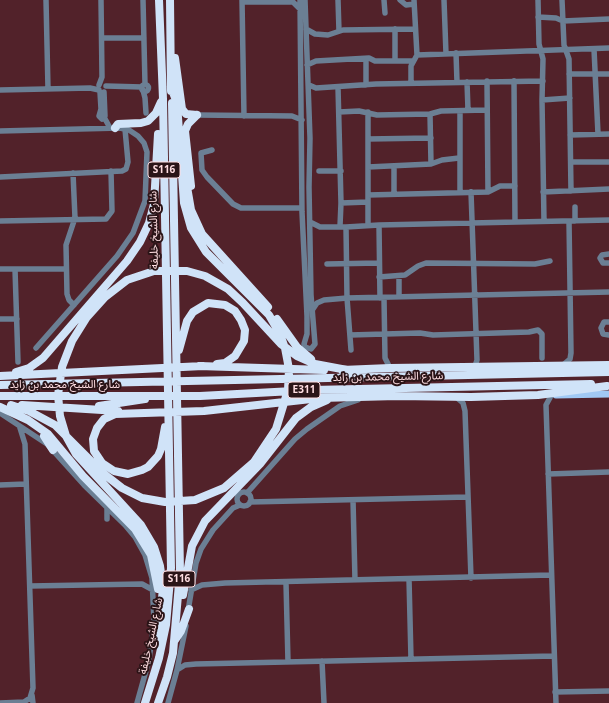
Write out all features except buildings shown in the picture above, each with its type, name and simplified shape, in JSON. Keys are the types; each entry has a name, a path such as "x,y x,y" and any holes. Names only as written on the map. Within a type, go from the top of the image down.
{"highway":[{"name":"شارع الشيخ خليفة","path":"145,703 159,658 168,615 171,581 163,99 159,0"},
{"name":"شارع الشيخ خليفة","path":"158,703 167,677 174,640 180,555 176,360 178,341 170,0"},
{"path":"171,50 178,73 182,109 186,114 197,115"},
{"path":"11,405 29,411 55,425 104,474 122,488 135,495 157,501 180,502 203,498 217,492 248,468 264,449 276,429 285,405 289,383 288,362 283,341 273,321 264,310 212,258 195,236 188,219 184,203 177,103 171,87"},
{"path":"113,128 117,124 141,123 148,121 156,113 163,99"},
{"path":"3,376 29,368 43,358 127,260 140,242 149,223 154,204 158,125 163,112"},
{"path":"197,115 188,124 185,134 193,199 202,227 223,259"},
{"path":"180,149 183,158 190,204 195,220 205,239 267,305 301,352 320,363 351,369"},
{"path":"159,658 158,645 161,616 162,576 154,547 141,525 80,460 64,430 59,410 59,388 65,361 76,335 91,312 115,287 141,274 168,270 193,272 217,282 238,298 280,344 306,361 324,366 351,369"},
{"path":"178,341 190,316 203,305 220,303 230,308 238,315 244,325 245,336 239,351 225,362 199,366"},
{"path":"3,376 199,366 351,369 607,364"},
{"name":"شارع الشيخ محمد بن زايد","path":"0,385 609,372"},
{"name":"شارع الشيخ محمد بن زايد","path":"0,396 162,396 320,389 571,384 608,388"},
{"path":"168,415 161,449 154,462 142,470 135,473 121,473 114,471 102,463 94,451 94,433 104,419 115,414 204,411 310,399 397,396 471,397 538,395 608,388"},
{"path":"71,408 121,404 162,396"},
{"path":"177,612 181,605 192,546 205,521 249,477 296,418 311,407 337,398"},
{"path":"0,406 11,405 151,412"},
{"path":"0,406 22,416 54,440 83,476 130,524 143,540 156,574 161,616"},
{"path":"35,425 53,450"},
{"path":"174,640 181,632 189,609"}],"street":[{"path":"46,0 48,89"},
{"path":"101,0 102,109 99,116 101,118 104,117 113,128"},
{"path":"142,0 146,113"},
{"path":"300,0 302,208 307,316 307,334 304,344 309,349 312,349 315,344 313,335 313,310 311,295 309,85 305,0"},
{"path":"338,0 339,32"},
{"path":"384,0 385,13"},
{"path":"400,0 406,5 414,2 417,55 411,66 411,83"},
{"path":"444,0 446,54"},
{"path":"538,0 540,50 543,59 542,100 544,221"},
{"path":"562,0 564,49 569,57 571,191"},
{"path":"244,116 242,1 294,1 300,9"},
{"path":"538,17 556,18 563,21 609,20"},
{"path":"306,29 315,34 331,35 339,32 415,29"},
{"path":"395,29 395,61"},
{"path":"307,38 315,34"},
{"path":"102,38 144,38"},
{"path":"417,55 609,48"},
{"path":"594,49 598,134"},
{"path":"456,53 457,82"},
{"path":"307,58 316,61 366,59 413,61"},
{"path":"366,59 366,85"},
{"path":"307,65 316,61"},
{"path":"569,74 609,74"},
{"path":"487,81 488,192"},
{"path":"514,81 515,222"},
{"path":"309,85 316,88 411,83 542,81"},
{"path":"467,82 468,110"},
{"path":"338,87 341,203 347,264 350,350"},
{"path":"0,88 9,90 144,88"},
{"path":"309,93 316,88"},
{"path":"542,100 570,98"},
{"path":"292,116 302,107"},
{"path":"339,112 368,112 377,115 430,114 440,111 487,110"},
{"path":"460,111 460,192"},
{"path":"368,112 368,225"},
{"path":"430,114 431,164"},
{"path":"197,115 292,116 302,120"},
{"path":"0,177 124,170 128,165 125,129"},
{"path":"0,131 125,129 138,136 144,143 147,152 146,194 141,214 126,245 36,348"},
{"path":"570,135 609,134"},
{"path":"368,139 431,138"},
{"path":"212,150 201,153 202,170 233,204 242,208 302,208"},
{"path":"368,167 431,164 442,160 459,158"},
{"path":"570,162 609,162"},
{"path":"394,166 394,194"},
{"path":"0,221 104,220 110,216 112,211 111,171"},
{"path":"319,171 341,171"},
{"path":"73,173 74,220 66,242 66,269 67,296 74,305"},
{"path":"368,195 488,192 500,186 515,186"},
{"path":"543,192 609,189"},
{"path":"303,192 305,197 307,235 310,239"},
{"path":"471,192 477,360 475,366"},
{"path":"341,203 368,202"},
{"path":"563,365 571,356 572,221 574,207"},
{"path":"310,222 320,227 343,227 368,225 609,220"},
{"path":"379,225 379,277 382,298 385,360 390,368"},
{"path":"310,239 320,227"},
{"path":"609,254 602,255 600,258 603,263 609,263"},
{"path":"379,277 407,274 424,264 535,264 550,260"},
{"path":"327,264 379,263"},
{"path":"0,269 66,269"},
{"path":"15,269 18,362"},
{"path":"399,276 399,297"},
{"path":"311,295 324,300 347,298 609,292"},
{"path":"313,310 316,304 324,300"},
{"path":"0,315 0,319 17,319"},
{"path":"609,322 602,324 601,328 603,334 609,335"},
{"path":"350,335 475,334 540,331 542,334 542,358"},
{"path":"552,394 546,405 556,703"},
{"path":"538,395 546,405"},
{"path":"240,505 237,501 238,495 241,492 248,492 295,439 340,406 349,402 434,399 446,397"},
{"path":"456,397 463,403 465,411 471,578"},
{"path":"465,411 471,397"},
{"path":"0,413 53,450 139,543 145,555 152,578 154,610 151,646 146,674 136,703"},
{"path":"20,428 25,444 33,703"},
{"path":"25,444 32,435"},
{"path":"548,474 609,472"},
{"path":"0,485 26,484"},
{"path":"248,492 251,497 250,502"},
{"path":"168,703 182,653 191,590 198,556 204,542 233,508 240,505 246,506 250,502 468,497"},
{"path":"353,500 355,580"},
{"path":"191,590 202,585 551,575"},
{"path":"194,577 202,585"},
{"path":"142,584 152,578"},
{"path":"409,578 411,659"},
{"path":"286,583 288,662"},
{"path":"30,586 142,584 153,590"},
{"path":"182,653 186,661 196,664"},
{"path":"177,670 185,665 196,664 554,656"},
{"path":"322,661 324,703"},
{"path":"555,692 609,691"},
{"path":"0,703 24,702 32,695"}]}
